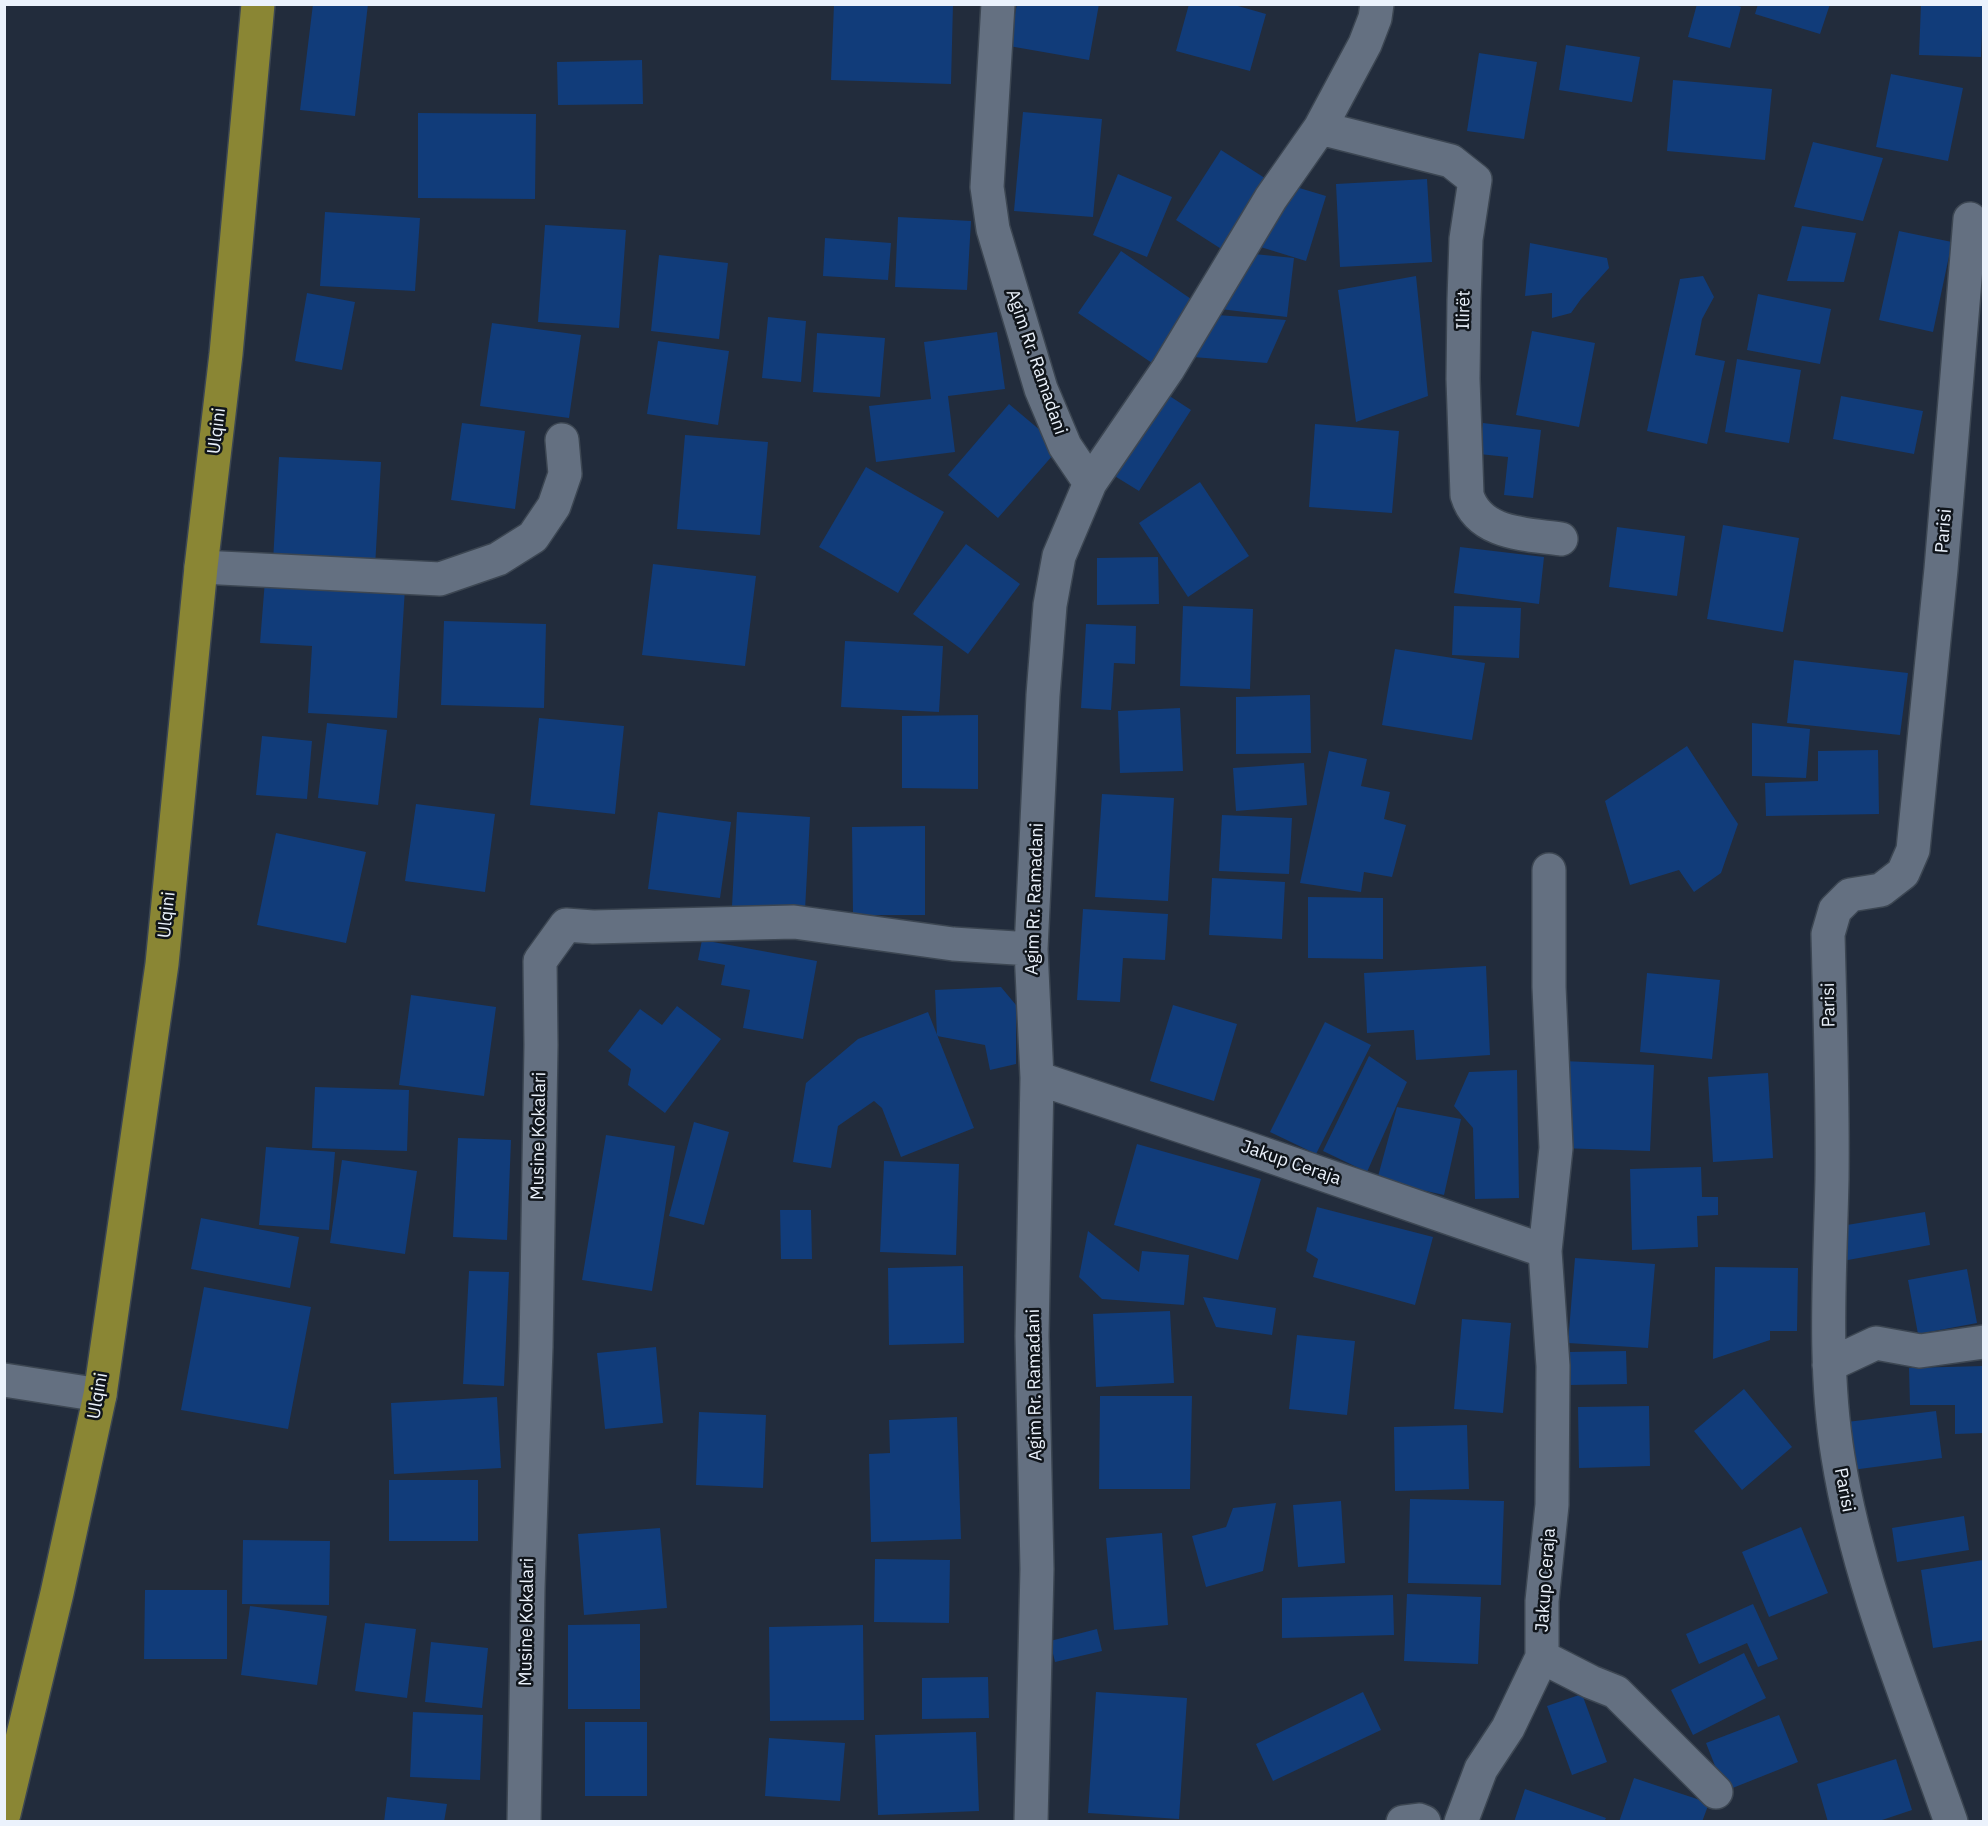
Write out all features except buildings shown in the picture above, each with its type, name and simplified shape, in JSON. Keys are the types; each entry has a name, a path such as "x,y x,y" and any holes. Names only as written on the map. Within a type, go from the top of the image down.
{"main road":[{"name":"Ulqini","path":"4,1814 57,1593 100,1395 162,964 201,567 226,354 258,4"}],"street":[{"name":"Agim Rr. Ramadani","path":"998,4 987,187 993,229 1041,389 1065,446 1090,483 1059,556 1050,606 1031,949 1037,1078 1032,1336 1037,1569 1031,1821"},
{"path":"1090,483 1168,369 1271,198 1320,128 1365,44 1375,18 1377,4"},
{"name":"Ilirët","path":"1320,128 1451,161 1475,180 1466,239 1464,300 1463,379 1467,495 1476,513 1495,527 1510,532 1561,539"},
{"name":"Parisi","path":"1951,1821 1854,1539 1838,1455 1828,1365 1832,1143 1828,933 1835,910 1850,895 1881,890 1903,873 1913,850 1942,557 1970,219"},
{"path":"201,567 440,579 498,559 533,537 555,506 565,474 562,440"},
{"name":"Jakup Ceraja","path":"1461,1821 1481,1768 1508,1728 1542,1657 1542,1602 1552,1505 1553,1366 1545,1251 1556,1148 1549,987 1549,870"},
{"name":"Musine Kokalari","path":"524,1821 537,1288 540,961 566,925 593,927 794,922 953,944 1031,949"},
{"name":"Jakup Ceraja","path":"1037,1078 1235,1143 1545,1251"},
{"path":"1828,1365 1876,1343 1920,1351 1983,1342"},
{"path":"4,1380 100,1395"},
{"name":"Jakup Ceraja","path":"1542,1657 1616,1692 1716,1792"},
{"path":"1403,1821 1424,1821"}]}
